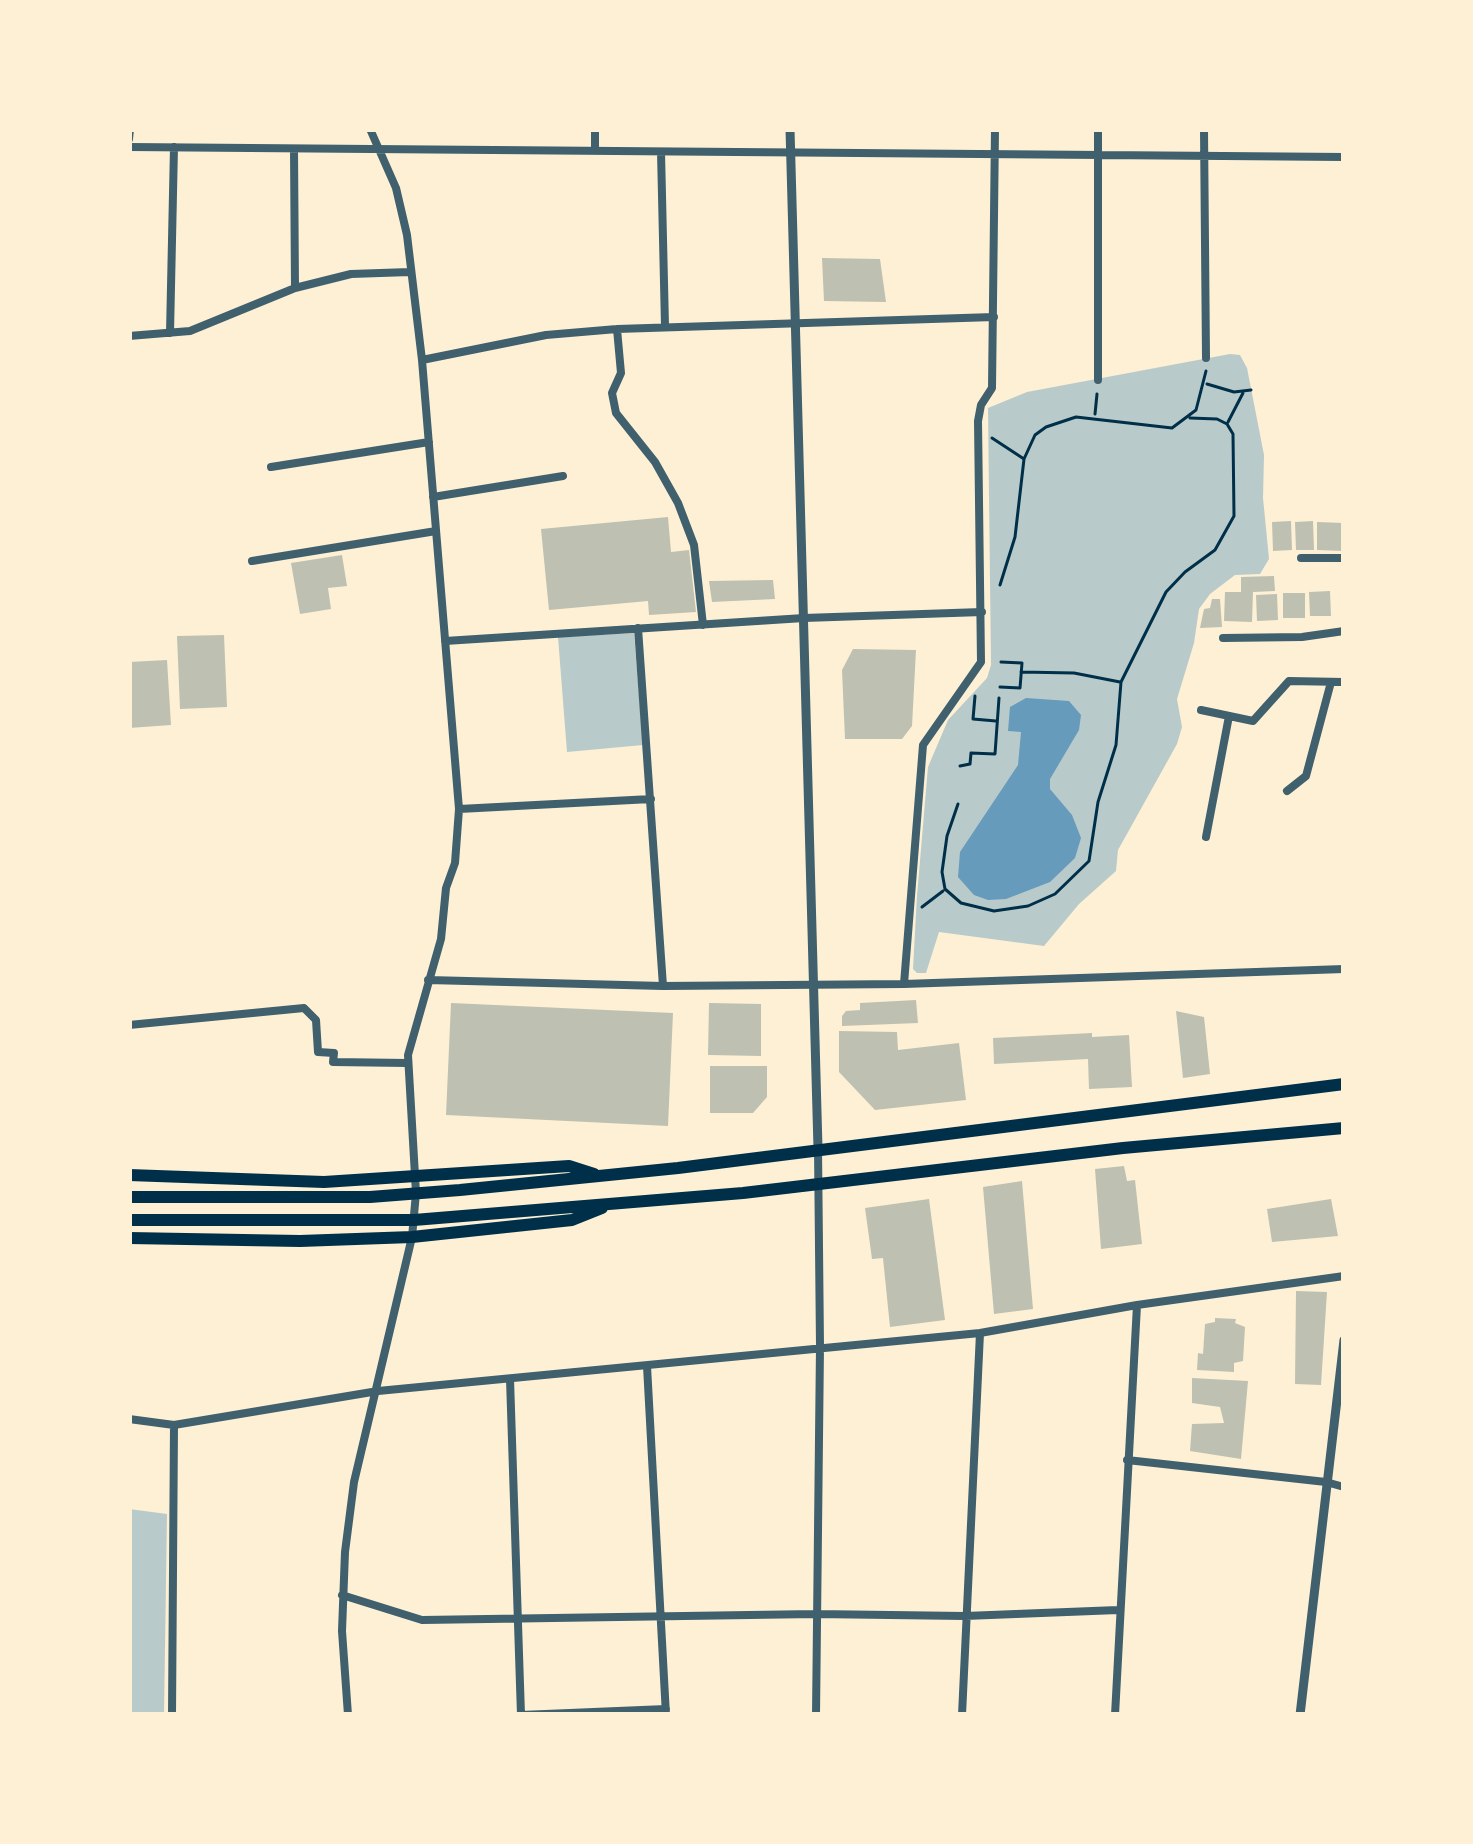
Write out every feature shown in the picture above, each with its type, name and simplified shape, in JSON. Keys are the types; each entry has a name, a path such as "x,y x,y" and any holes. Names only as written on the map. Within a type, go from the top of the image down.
{"highway":[{"path":"129,1197 370,1197 416,1186 568,1166 600,1177 1344,1084"},
{"path":"129,1220 414,1220 742,1193 1344,1127"},
{"path":"129,1175 416,1186"},
{"path":"129,1238 300,1241 412,1237 572,1220 615,1204"}],"street":[{"path":"130,129 129,143 174,147 1344,158"},
{"path":"348,1715 342,1595 354,1482 412,1237 416,1186 407,1063 441,940 459,809 422,359 396,188 370,129"},
{"path":"595,129 595,152"},
{"path":"790,129 818,1148 816,1715"},
{"path":"904,984 922,745 981,662 978,436 981,405 992,388 995,129"},
{"path":"1098,129 1098,380"},
{"path":"1204,129 1206,358"},
{"path":"170,333 174,147"},
{"path":"294,148 295,288"},
{"path":"661,152 665,326"},
{"path":"129,336 190,331 295,288 351,274 410,272"},
{"path":"422,359 546,335 617,329 994,317"},
{"path":"617,329 621,373 612,393 616,412 656,462 678,503 694,545 703,625"},
{"path":"271,467 429,442"},
{"path":"433,497 563,476"},
{"path":"252,561 436,531"},
{"path":"1301,558 1344,558"},
{"path":"445,641 804,618 982,612"},
{"path":"638,628 663,986"},
{"path":"1223,638 1344,631"},
{"path":"1201,710 1253,721 1289,681 1344,682"},
{"path":"1287,791 1306,776 1331,682"},
{"path":"1206,837 1229,716"},
{"path":"459,809 651,800"},
{"path":"428,980 663,986 904,984 1344,970"},
{"path":"129,1025 304,1008 316,1020 318,1052 334,1053 333,1062 407,1063"},
{"path":"129,1419 174,1425 378,1391 980,1334 1137,1305 1344,1276"},
{"path":"1115,1715 1137,1305"},
{"path":"962,1715 980,1334"},
{"path":"1300,1715 1344,1340"},
{"path":"510,1379 521,1715 666,1712 647,1366"},
{"path":"172,1715 174,1425"},
{"path":"1127,1460 1344,1487"},
{"path":"342,1595 422,1620 965,1616 1118,1610"}],"path":[{"path":"1190,418 1205,383 1206,358"},
{"path":"1095,416 1098,380"},
{"path":"1205,383 1251,389"},
{"path":"1227,424 1244,391"},
{"path":"958,803 943,855 945,889 961,903 994,910 1045,900 1090,861 1098,802 1116,745 1120,682 1166,592 1215,550 1229,529 1236,506 1233,434 1227,424 1190,418 1162,430 1095,416 1046,427 1028,446 1024,459 1016,537 1000,585"},
{"path":"978,436 996,440 1024,459"},
{"path":"1000,687 1020,688 1022,663 1001,662"},
{"path":"1021,672 1074,673 1120,682"},
{"path":"975,696 973,719 998,721"},
{"path":"960,766 970,764 971,753 995,754 999,698"},
{"path":"910,910 919,910 945,889"}],"shaded area":[{"path":"1240,355 1247,368 1264,455 1269,559 1260,574 1235,575 1199,609 1177,699 1182,727 1177,744 1118,850 1116,871 1079,904 1044,946 939,932 926,973 917,973 913,969 928,767 948,720 987,678 991,665 988,408 1027,392"},
{"path":"634,633 643,745 567,752 558,637"},
{"path":"129,1509 167,1514 164,1715 129,1715"}],"water":[{"path":"1026,698 1069,701 1081,715 1079,730 1050,779 1050,789 1072,815 1081,838 1075,858 1050,882 1006,899 988,900 974,895 958,877 960,852 1018,765 1021,732 1008,731 1010,707"}],"building":[{"path":"822,258 880,259 886,302 824,301"},
{"path":"668,517 671,552 689,550 696,612 649,615 648,601 549,610 541,529"},
{"path":"1291,521 1292,550 1273,551 1272,522"},
{"path":"1313,521 1314,550 1296,550 1295,522"},
{"path":"1317,522 1344,523 1344,551 1317,550"},
{"path":"342,555 347,586 328,588 331,609 300,614 291,563"},
{"path":"1274,576 1275,591 1253,592 1252,622 1224,621 1225,592 1241,592 1241,577"},
{"path":"773,580 775,599 712,602 709,581"},
{"path":"1330,591 1331,616 1310,616 1309,592"},
{"path":"1283,593 1305,593 1305,618 1283,618"},
{"path":"1277,594 1278,620 1257,621 1256,595"},
{"path":"1212,599 1220,599 1222,627 1200,628 1204,609 1210,608"},
{"path":"224,635 227,707 180,709 177,636"},
{"path":"853,649 916,650 912,726 902,739 845,739 842,670"},
{"path":"167,660 171,725 129,728 129,662"},
{"path":"916,1000 918,1023 842,1026 842,1016 860,1010 860,1003"},
{"path":"451,1003 673,1013 668,1126 446,1115"},
{"path":"709,1003 761,1004 761,1056 708,1055"},
{"path":"1176,1011 1204,1017 1210,1074 1183,1078"},
{"path":"839,1031 897,1032 898,1050 959,1043 966,1100 875,1110 839,1072"},
{"path":"1092,1033 1092,1037 1129,1035 1132,1087 1089,1089 1088,1059 994,1064 993,1038"},
{"path":"710,1066 767,1066 767,1097 753,1113 710,1113"},
{"path":"1124,1166 1127,1181 1135,1180 1142,1244 1101,1249 1095,1169"},
{"path":"1022,1181 1033,1309 994,1314 983,1187"},
{"path":"929,1199 945,1320 890,1327 883,1258 872,1259 865,1208"},
{"path":"1331,1199 1338,1236 1272,1242 1267,1209"},
{"path":"1296,1291 1327,1292 1321,1385 1295,1384"},
{"path":"1215,1318 1236,1319 1235,1323 1245,1327 1243,1361 1234,1363 1234,1372 1197,1370 1205,1324"},
{"path":"1192,1378 1248,1381 1241,1459 1190,1451 1192,1424 1224,1423 1220,1407 1192,1403"}]}
